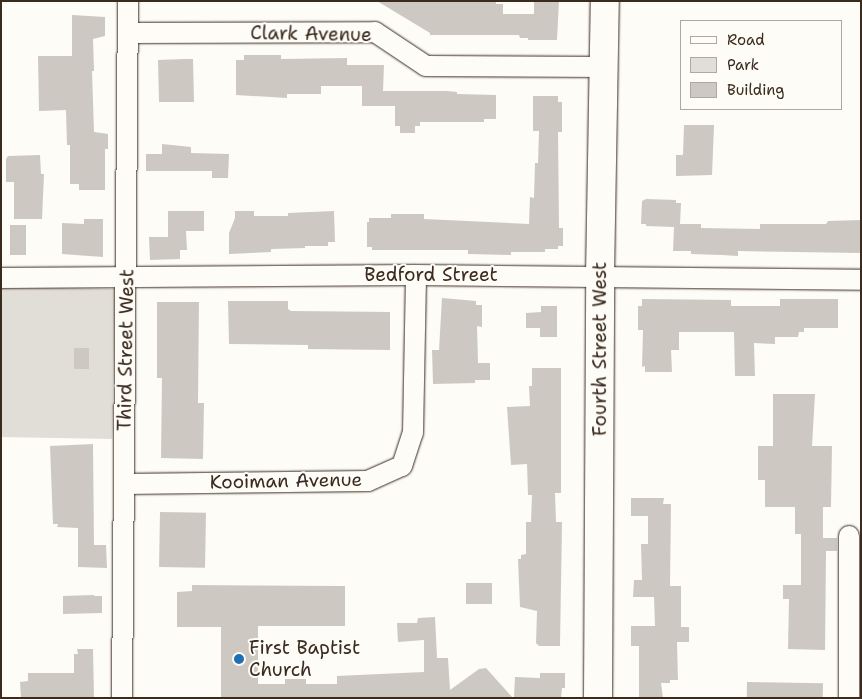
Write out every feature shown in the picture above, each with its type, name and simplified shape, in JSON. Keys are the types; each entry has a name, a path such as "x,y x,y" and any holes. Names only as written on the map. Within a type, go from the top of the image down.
{"street":[{"name":"Third Street West","path":"122,698 128,1"},
{"name":"Fourth Street West","path":"598,698 600,276 605,1"},
{"name":"Clark Avenue","path":"128,33 375,32 426,66 604,67"},
{"name":"Bedford Street","path":"1,278 416,274 861,280"},
{"name":"Kooiman Avenue","path":"125,484 368,481 402,466 413,433 416,274"},
{"path":"849,536 849,698"}],"green space":[{"path":"1,287 115,289 112,439 1,437"}],"building":[{"path":"377,1 496,1 496,4 503,4 503,14 534,14 534,1 559,1 557,40 528,40 528,38 520,38 519,35 430,35 430,33"},
{"path":"72,15 105,17 105,36 93,39 94,71 92,71 94,132 108,134 108,149 105,149 105,190 79,190 79,184 70,184 70,145 67,145 66,110 39,111 38,56 72,56"},
{"path":"244,55 281,55 281,59 347,58 347,65 384,65 383,91 447,91 457,92 457,94 496,95 496,119 484,119 484,122 420,122 420,126 415,126 415,133 400,133 400,126 395,126 395,106 362,106 362,86 321,86 321,94 287,94 287,98 236,95 236,60 244,60"},
{"path":"193,59 194,102 159,102 158,60"},
{"path":"533,96 558,96 558,102 562,102 562,132 558,132 559,228 563,228 563,246 558,246 558,249 545,249 545,252 511,252 511,255 468,254 468,250 372,250 372,247 367,247 367,222 369,222 369,218 391,218 391,214 424,214 424,219 529,224 530,197 534,198 535,163 538,163 539,131 533,131"},
{"path":"684,125 714,125 712,175 676,176 676,155 683,155"},
{"path":"162,144 191,147 191,153 229,154 228,178 212,178 212,171 146,171 146,154 162,154"},
{"path":"40,155 41,174 44,174 42,219 14,219 14,182 6,182 6,159 8,156"},
{"path":"646,199 676,200 676,203 681,203 680,224 701,224 701,228 760,229 760,224 826,224 828,221 861,220 861,253 738,251 738,256 691,254 691,251 673,251 674,227 646,226 646,224 641,224 642,201"},
{"path":"168,211 204,211 204,231 186,231 187,250 180,250 180,259 150,260 149,237 168,237"},
{"path":"235,211 254,211 254,216 288,216 288,213 334,211 335,242 328,242 328,246 305,246 305,248 271,249 271,252 229,254 229,233 235,218"},
{"path":"84,219 103,219 103,257 62,254 62,223 84,224"},
{"path":"10,225 26,225 26,255 10,255"},
{"path":"442,298 476,301 476,305 482,305 482,327 477,326 478,363 490,363 490,380 475,380 475,383 433,384 432,350 439,350"},
{"path":"642,299 731,300 731,306 780,306 780,299 838,299 838,328 804,328 804,332 799,332 798,337 775,337 775,344 754,343 755,376 735,376 734,332 679,332 679,350 671,350 672,372 645,372 645,366 642,367 643,330 638,330 638,306 642,306"},
{"path":"228,301 288,301 288,309 291,311 390,312 390,350 308,349 308,345 229,344"},
{"path":"157,302 199,302 198,403 204,403 203,459 161,458 162,378 157,378"},
{"path":"541,306 557,306 557,337 540,337 540,328 526,328 526,313 541,312"},
{"path":"74,348 89,348 89,369 74,369"},
{"path":"532,368 561,368 561,493 555,493 556,522 562,522 560,646 539,646 536,643 537,611 520,607 518,559 521,559 521,555 526,554 526,522 531,522 532,495 528,495 527,464 511,465 507,407 530,406 529,386 532,386"},
{"path":"773,394 815,394 812,446 832,446 831,507 823,507 823,538 837,538 837,551 826,551 825,650 788,649 789,599 783,599 783,585 801,585 801,534 795,534 795,507 765,507 765,480 758,480 758,446 773,446"},
{"path":"93,444 94,545 106,545 107,568 78,567 78,528 57,527 58,524 53,524 50,446"},
{"path":"631,498 664,498 663,504 671,504 670,586 681,586 681,627 689,627 689,642 677,642 678,680 670,680 670,683 661,683 663,698 639,698 639,646 631,646 631,626 655,626 654,597 633,597 634,580 642,580 641,544 648,544 648,516 631,516"},
{"path":"160,512 206,513 205,568 159,567"},
{"path":"466,583 492,583 492,604 466,604"},
{"path":"192,585 345,586 345,626 258,626 258,684 285,684 285,679 306,679 306,684 337,684 337,676 424,672 424,640 398,642 397,623 417,623 418,618 435,617 437,658 448,658 450,690 479,669 486,668 513,698 221,698 221,627 177,627 177,592 192,591"},
{"path":"63,596 102,596 102,613 63,614"},
{"path":"77,649 93,649 94,698 21,698 20,682 28,681 28,673 74,673 74,654 78,654"},
{"path":"540,673 565,673 565,688 562,688 561,698 514,698 515,677 540,678"},
{"path":"747,682 823,683 823,698 747,698"}],"place":[{"name":"First Baptist Church","path":"239,659"}]}
